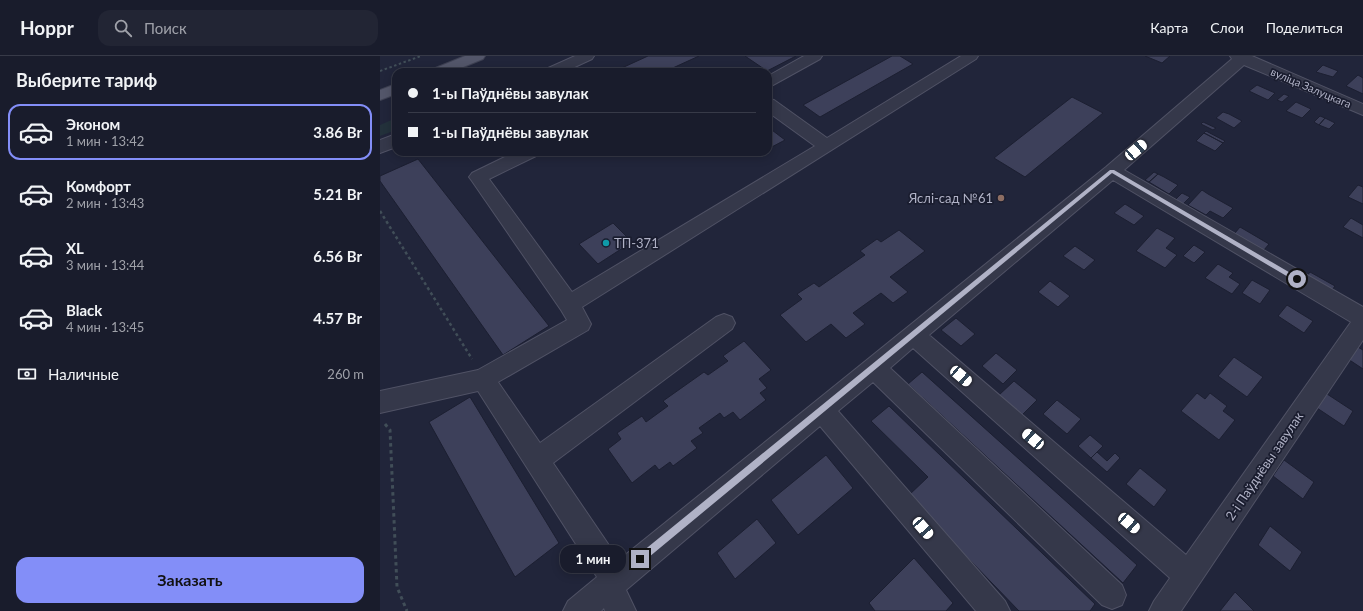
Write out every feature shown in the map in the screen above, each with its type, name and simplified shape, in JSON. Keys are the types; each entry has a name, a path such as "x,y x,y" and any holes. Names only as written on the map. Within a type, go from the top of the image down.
{"main road":[{"path":"448,68 478,56"},
{"path":"380,95 392,90"}],"street":[{"path":"560,68 587,56"},
{"path":"772,80 815,56"},
{"path":"569,304 971,56"},
{"path":"578,611 1112,171 1242,57"},
{"name":"вуліца Залуцкага","path":"1242,57 1363,110"},
{"path":"772,107 827,146"},
{"path":"380,147 392,142"},
{"path":"382,412 483,379 580,324 569,304 478,177 522,156"},
{"path":"1112,171 1363,318"},
{"name":"2-і Паўднёвы завулак","path":"1164,611 1363,322"},
{"path":"537,460 724,323"},
{"path":"913,334 1189,576"},
{"path":"874,367 1112,595"},
{"path":"483,379 537,460 612,582 621,611"},
{"path":"821,410 995,611"}],"path":[{"path":"380,71 421,56"},
{"path":"380,211 483,379"},
{"path":"382,412 390,430 397,587 407,611"}],"shaded area":[{"path":"392,120 392,132 380,136 380,125"}],"building":[{"path":"648,56 699,56 673,68 622,68"},
{"path":"745,56 796,56 772,68 763,68"},
{"path":"892,56 900,56 913,64 820,117 803,105"},
{"path":"1145,56 1170,56 1162,63"},
{"path":"1323,65 1338,71 1333,77 1316,72"},
{"path":"1358,75 1363,78 1363,94 1346,86"},
{"path":"1257,85 1275,93 1268,100 1249,91"},
{"path":"1284,94 1289,96 1282,102 1277,100"},
{"path":"1072,97 1103,113 1025,177 994,158"},
{"path":"1296,102 1311,109 1302,118 1286,111"},
{"path":"1223,112 1242,121 1234,128 1216,118"},
{"path":"1320,116 1325,118 1319,125 1314,122"},
{"path":"1325,118 1335,123 1329,129 1319,125"},
{"path":"1203,122 1216,128 1213,130 1201,124"},
{"path":"772,130 785,140 772,147"},
{"path":"1206,131 1225,141 1223,143 1204,133"},
{"path":"1204,133 1223,143 1215,151 1196,141"},
{"path":"418,159 549,326 503,355 380,181 380,176"},
{"path":"1154,172 1158,174 1149,182 1145,180"},
{"path":"1158,174 1178,185 1169,194 1149,182"},
{"path":"1358,185 1363,187 1363,204 1348,197"},
{"path":"1202,190 1233,208 1223,218 1210,211 1206,215 1188,205"},
{"path":"1182,193 1190,197 1183,204 1175,200"},
{"path":"1125,204 1144,216 1134,225 1114,213"},
{"path":"1351,218 1363,225 1363,238 1343,227"},
{"name":"ТП-371","path":"613,223 632,242 598,264 579,244"},
{"path":"1240,227 1269,244 1259,256 1230,239"},
{"path":"1157,228 1175,238 1166,248 1177,255 1165,268 1136,251"},
{"path":"899,230 925,251 890,277 908,292 893,303 881,293 853,313 865,324 846,338 831,324 806,342 780,315 802,299 797,294 814,283 819,287 865,255 860,251 877,239 881,242"},
{"path":"1194,245 1205,252 1194,263 1183,256"},
{"path":"1075,246 1095,260 1084,270 1063,256"},
{"path":"1218,264 1233,273 1229,277 1240,284 1232,294 1205,278"},
{"path":"1310,272 1335,286 1327,297 1302,282"},
{"path":"1252,280 1270,290 1260,304 1242,293"},
{"path":"1050,281 1070,296 1058,307 1038,292"},
{"path":"1287,305 1313,321 1304,333 1278,316"},
{"path":"956,318 975,334 961,346 941,330"},
{"path":"744,341 771,370 759,379 767,388 760,393 766,400 740,420 733,412 724,418 720,413 699,428 703,433 691,441 697,448 673,466 670,462 659,470 655,465 632,483 608,449 621,439 617,433 642,416 646,422 668,406 663,401 704,372 708,375 728,361 723,356"},
{"path":"1356,346 1363,350 1363,369 1348,359"},
{"path":"996,353 1017,370 1003,384 982,366"},
{"path":"1234,357 1263,377 1247,397 1218,376"},
{"path":"922,372 1137,565 1123,583 908,384"},
{"path":"1014,381 1037,400 1022,415 999,395"},
{"path":"1324,392 1353,411 1344,426 1314,406"},
{"path":"1197,393 1205,399 1210,393 1227,406 1223,411 1235,420 1219,440 1181,411"},
{"path":"470,397 559,543 515,577 429,422"},
{"path":"1057,400 1081,419 1067,434 1043,414"},
{"path":"889,406 1095,604 1090,611 1019,611 908,496 928,477 871,421"},
{"path":"1090,435 1103,446 1091,458 1078,446"},
{"path":"1097,452 1107,461 1115,453 1120,458 1107,472 1091,458"},
{"path":"826,455 853,488 798,535 771,500"},
{"path":"1284,460 1314,482 1303,499 1273,476"},
{"path":"1140,468 1167,490 1154,507 1126,484"},
{"path":"757,519 776,543 735,579 717,553"},
{"path":"1270,526 1302,552 1290,571 1258,545"},
{"path":"914,558 953,603 946,611 875,611 869,603"},
{"path":"1235,592 1254,611 1220,611"}],"place":[{"name":"Яслі-сад №61","path":"1001,198"},
{"name":"ТП-371","path":"606,243"}],"route":[{"path":"640,559 1112,171 1297,279"}]}
